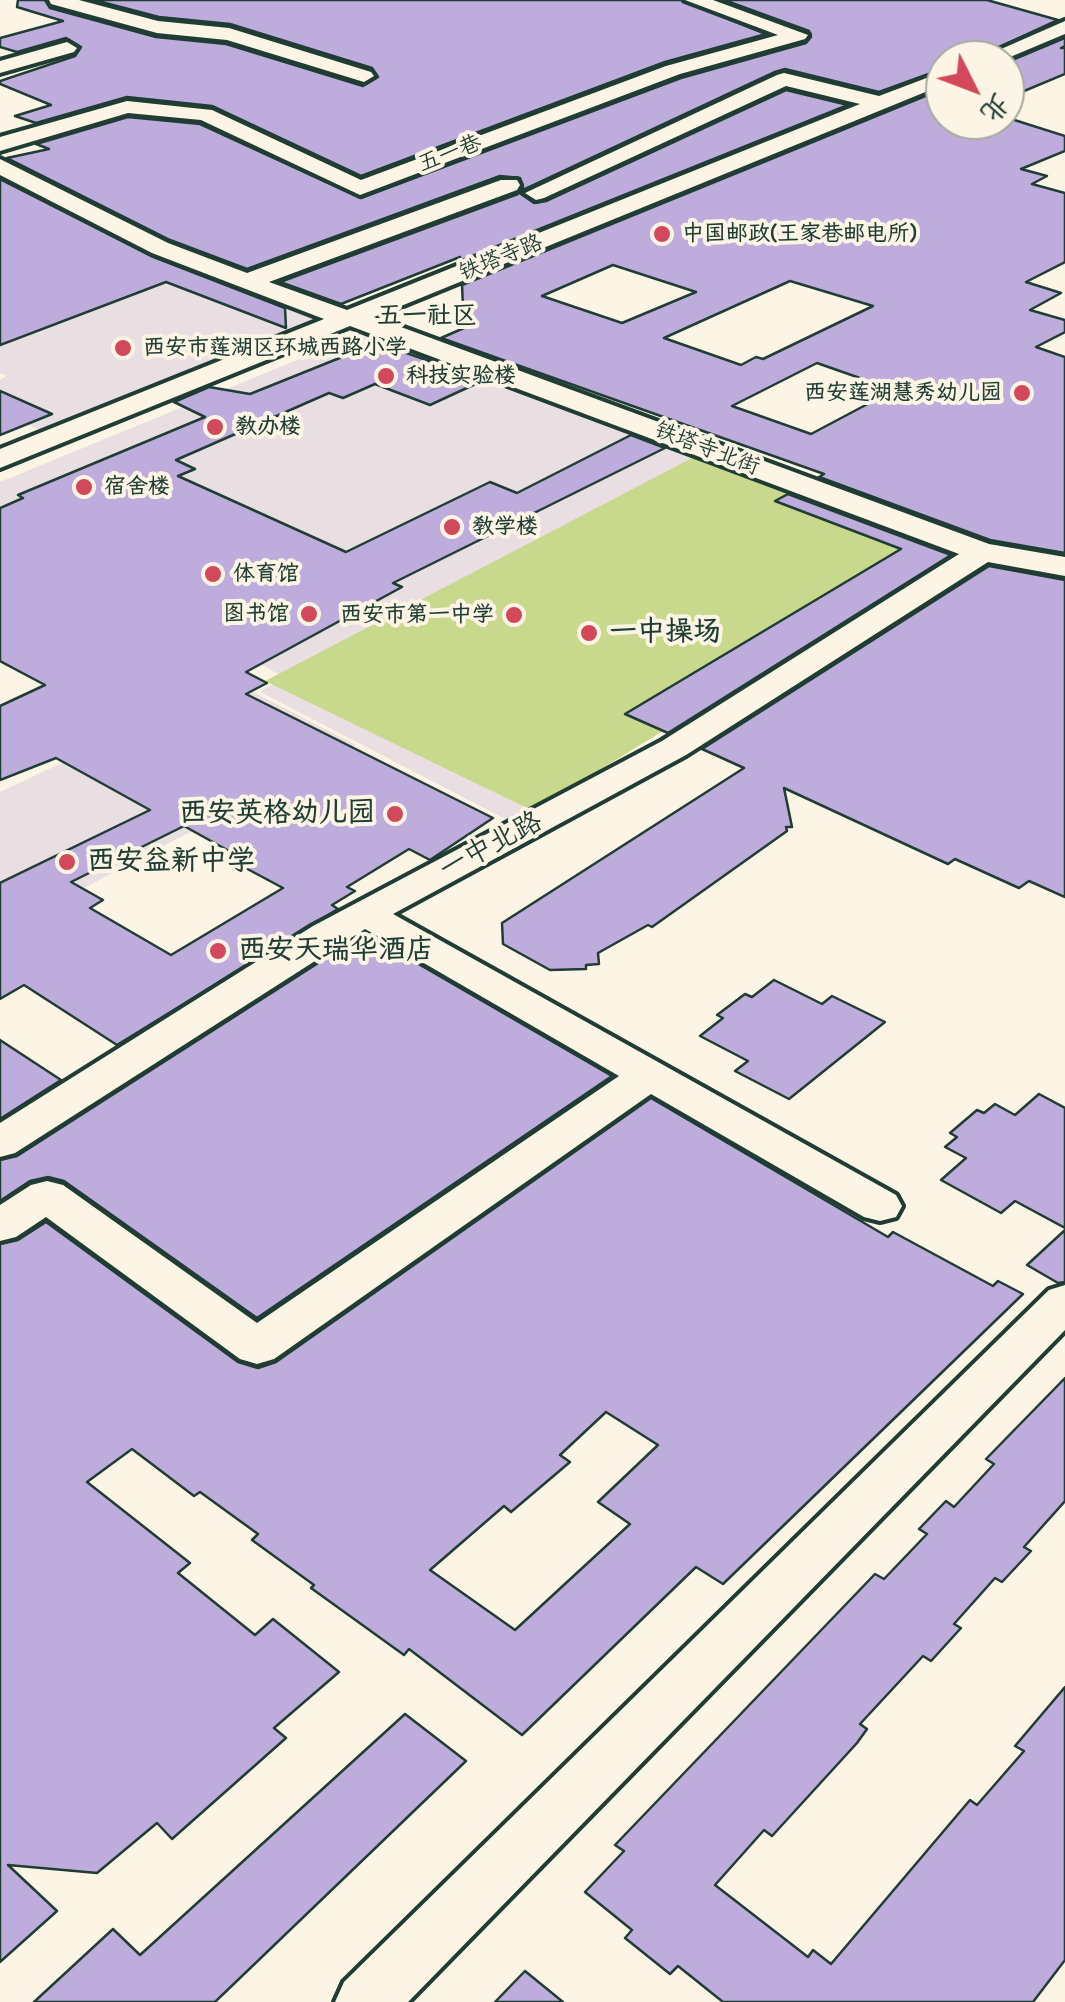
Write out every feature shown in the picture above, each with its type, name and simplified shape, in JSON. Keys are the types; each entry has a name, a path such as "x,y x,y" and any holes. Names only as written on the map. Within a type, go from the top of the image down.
{"street":[{"path":"58,0 157,27 229,34 364,76"},
{"name":"五一巷","path":"0,144 128,107 205,114 360,188 674,70 798,35 694,0"},
{"path":"1025,44 1065,27"},
{"path":"0,67 67,48"},
{"path":"536,193 784,79 882,102"},
{"name":"铁塔寺路","path":"0,459 225,378 352,316 925,85"},
{"path":"433,160 607,216"},
{"name":"铁塔寺北街","path":"0,166 160,248 321,310 352,316 983,552 1065,567"},
{"path":"248,281 509,184"},
{"name":"一中北路","path":"0,1143 327,934 674,748 983,552"},
{"path":"366,914 880,1206"},
{"path":"0,1226 47,1196 258,1346 649,1075"},
{"path":"366,2002 1065,1302"}],"shaded area":[{"name":"西安市莲湖区环城西路小学","path":"170,255 326,316 39,430 0,411 0,380 6,376 0,373 0,323"},
{"name":"西安市第一中学","path":"365,332 953,552 513,823 260,692 283,677 0,514 0,482"},
{"name":"西安益新中学","path":"234,682 356,745 0,932 0,792"}],"green space":[{"name":"一中操场","path":"696,456 953,552 533,811 265,681"}],"building":[{"path":"18,0 45,0 50,8 156,37 226,44 363,86 378,77 372,68 230,24 159,17 94,0 681,0 766,34 665,62 361,176 212,106 127,97 36,123 15,116 51,105 0,81 75,56 81,47 66,38 17,52 0,47 0,38 63,21 17,7"},
{"path":"724,0 987,0 1058,20 1015,40 925,40 925,75 879,92 785,69 775,72 521,194 534,203 546,201 786,90 848,105 460,261 460,257 341,304 280,282 518,194 523,187 520,178 500,176 247,269 170,240 7,158 49,149 36,144 128,117 200,124 361,198 681,78 806,43 811,37 809,31"},
{"path":"1065,38 1061,48 1065,48 1065,74 1025,91 1025,55"},
{"path":"925,96 925,140 1025,140 1025,123 1065,136 1065,151 1021,169 1047,176 1032,184 1065,193 1065,262 1026,282 1061,293 1030,310 1065,320 1065,332 1036,347 1065,357 1065,553 990,540 819,477 824,474 441,338 464,328 462,285","holes":["613,265 696,292 622,323 542,296","790,281 873,306 763,359 756,357 741,365 664,338","817,363 894,390 811,434 732,406"]},
{"path":"0,179 151,256 285,308 286,328 166,282 0,345"},
{"path":"392,348 484,380 430,405 375,384 343,398 329,393 176,460 195,469 178,476 346,552 490,482 517,493 631,435 665,448 393,583 402,587 246,672 267,683 246,694 493,818 430,860 409,849 347,887 355,891 332,905 338,909 117,1045 24,985 0,999 0,883 150,810 56,758 0,780 0,706 45,685 0,661 0,508 23,498 18,495 205,417 174,402 209,387 250,394 362,349","holes":["184,826 247,861 240,865 283,888 171,955 90,908 103,900 71,882"]},
{"path":"0,391 52,414 0,435"},
{"path":"788,494 951,555 668,733 625,714 901,549 775,501"},
{"path":"989,566 1065,580 1065,897 1029,881 1019,888 955,859 948,864 784,788 792,827 786,827 787,831 652,927 648,925 598,953 599,964 586,965 586,969 550,970 503,944 502,923 744,768 702,749"},
{"path":"365,933 612,1076 257,1318 64,1181 48,1177 30,1181 0,1201 0,1160 17,1156"},
{"path":"774,980 822,1004 832,996 885,1022 789,1099 735,1071 748,1061 700,1036 723,1018 717,1015 745,994 752,997"},
{"path":"0,1040 61,1080 0,1119"},
{"path":"1039,1094 1065,1108 1065,1228 1015,1201 1001,1213 941,1180 966,1158 945,1147 957,1137 950,1133 977,1110 984,1113 995,1104 1015,1115"},
{"path":"651,1098 888,1237 893,1232 993,1286 998,1281 1023,1294 723,1584 696,1567 522,1735 409,1649 404,1655 311,1588 314,1585 252,1540 258,1534 200,1492 194,1496 132,1449 87,1482 190,1563 178,1573 255,1635 273,1619 339,1672 274,1728 286,1738 172,1839 157,1823 97,1873 8,1865 57,1911 0,1962 0,1244 18,1240 46,1222 238,1362 258,1368 276,1362","holes":["606,1412 658,1445 598,1502 630,1524 515,1630 430,1570 504,1506 511,1512 570,1462 560,1455"]},
{"path":"1065,1230 1065,1282 1058,1283 1027,1265"},
{"path":"1065,1378 1065,1501 1024,1547 1031,1551 1002,1582 995,1578 954,1624 961,1628 931,1661 923,1656 860,1724 867,1729 857,1743 772,1836 764,1830 715,1885 808,1957 813,1950 831,1964 970,1800 977,1805 1024,1751 1015,1746 1065,1687 1065,1960 1033,2002 723,2002 678,1966 670,1974 625,1938 632,1930 585,1892 624,1851 615,1845 875,1574 884,1579 927,1534 919,1529 946,1501 954,1507 994,1464 986,1459"},
{"path":"405,1714 466,1761 215,2002 34,2002 113,1929 140,1955"},
{"path":"525,1971 563,2002 495,2002"}],"place":[{"name":"中国邮政(王家巷邮电所)","path":"662,234"},
{"name":"西安市莲湖区环城西路小学","path":"123,348"},
{"name":"科技实验楼","path":"386,376"},
{"name":"西安莲湖慧秀幼儿园","path":"1022,393"},
{"name":"教办楼","path":"215,427"},
{"name":"宿舍楼","path":"84,487"},
{"name":"教学楼","path":"452,527"},
{"name":"体育馆","path":"213,574"},
{"name":"图书馆","path":"309,614"},
{"name":"西安市第一中学","path":"514,615"},
{"name":"一中操场","path":"589,633"},
{"name":"西安英格幼儿园","path":"395,814"},
{"name":"西安益新中学","path":"67,862"},
{"name":"西安天瑞华酒店","path":"218,951"}],"district":[{"name":"五一社区","path":"427,316"}]}
